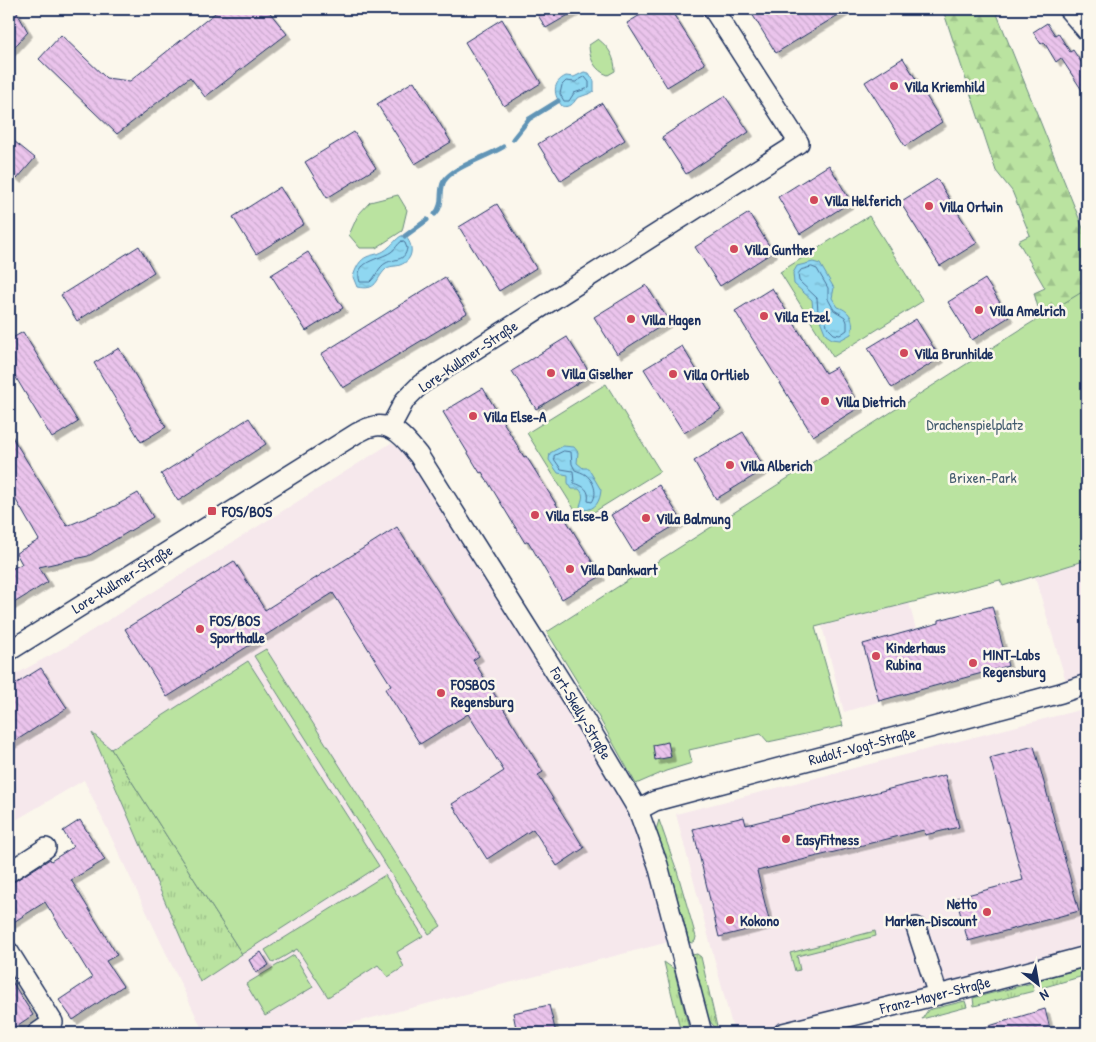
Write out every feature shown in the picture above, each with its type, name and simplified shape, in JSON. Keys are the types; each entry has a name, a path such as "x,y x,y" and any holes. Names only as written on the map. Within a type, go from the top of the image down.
{"street":[{"name":"Lore-Kullmer-Straße","path":"9,650 357,433 373,426 390,428 405,400 421,384 799,143 713,9"},
{"path":"1068,9 1087,31"},
{"name":"Fort-Skelly-Straße","path":"390,428 405,438 419,456 574,702 638,810 658,866 702,1033"},
{"name":"Rudolf-Vogt-Straße","path":"638,810 655,801 1061,693 1087,684"},
{"path":"9,872 46,848"},
{"path":"916,927 938,995"},
{"path":"9,952 53,1022 38,1033"},
{"name":"Franz-Mayer-Straße","path":"783,1033 1087,956"}],"shaded area":[{"path":"391,443 403,451 563,700 618,792 642,849 669,942 313,1033 204,1033 84,780 9,824 9,678 67,646"},
{"path":"1087,560 1087,674 1066,681 1035,577"},
{"name":"Kinderhaus Rubina","path":"909,603 931,686 844,712 822,626"},
{"path":"1087,708 1087,951 976,981 767,1033 734,1033 676,814"}],"green space":[{"path":"995,9 1087,238 1087,421 1045,333 1034,293 1045,288 1018,241 1030,235 1012,191 996,171 943,10"},
{"path":"598,39 613,57 615,71 608,75 596,67 590,55 589,45"},
{"path":"398,195 407,210 402,231 376,248 360,248 349,235 358,215 370,202"},
{"path":"869,216 923,301 833,357 780,272"},
{"name":"Brixen-Park","path":"1087,289 1087,560 1003,586 1000,580 815,627 843,726 768,742 761,734 689,750 692,763 666,771 636,784 597,714 547,632"},
{"path":"606,384 660,471 581,520 527,433"},
{"path":"266,649 441,926 429,934 254,656"},
{"path":"248,661 379,866 242,954 111,749"},
{"path":"92,733 111,749 242,954 200,982"},
{"path":"659,820 677,871 696,937 692,943 689,942 673,882 658,840 656,830"},
{"path":"385,875 423,936 397,952 404,967 388,977 378,965 328,997 297,949 273,963 265,950"},
{"path":"875,931 876,936 797,956 800,970 795,971 790,953"},
{"path":"697,954 701,957 718,1031 708,1019 692,955"},
{"path":"294,955 313,987 265,1016 246,984"},
{"path":"664,962 674,969 690,1033 681,1033"},
{"path":"1087,967 1087,975 1041,988 1038,980"},
{"path":"1032,983 1034,991 974,1006 973,998"},
{"path":"965,1001 967,1007 922,1019 928,1010"}],"water":[{"path":"584,72 589,73 594,81 594,91 577,98 569,106 562,106 557,98 556,85 566,76 574,77"},
{"path":"401,236 405,236 410,244 411,252 408,260 400,265 387,268 372,286 357,287 353,277 360,262 369,256 384,251"},
{"path":"813,262 820,264 834,288 832,298 838,307 846,311 851,318 851,334 840,340 832,339 826,335 820,320 813,312 812,300 794,284 793,273 797,266"},
{"path":"563,446 574,447 578,452 577,463 583,468 588,468 601,490 600,498 594,507 583,510 580,506 581,491 579,489 572,489 568,483 568,475 558,473 549,460 550,453"}],"building":[{"path":"9,9 15,9 28,32 9,53"},
{"path":"220,9 267,9 287,34 205,97 190,77 117,134 39,59 61,35 106,78 130,81"},
{"path":"534,9 579,9 546,28"},
{"path":"650,9 670,9 705,64 667,87 627,23"},
{"path":"749,9 848,9 776,53"},
{"path":"502,19 541,83 504,106 465,42"},
{"path":"1047,23 1055,35 1058,33 1070,52 1073,50 1087,71 1087,98 1061,58 1056,62 1044,42 1041,44 1033,32"},
{"path":"903,58 942,122 905,146 865,82"},
{"path":"414,81 451,142 415,164 377,104"},
{"path":"725,96 749,132 686,174 662,137"},
{"path":"602,103 625,140 561,181 538,144"},
{"path":"354,132 376,168 327,198 305,162"},
{"path":"9,137 35,158 17,179 9,172"},
{"name":"Villa Helferich","path":"829,165 851,202 800,234 778,197"},
{"path":"937,179 977,243 940,266 900,202"},
{"path":"280,187 304,224 256,254 233,217"},
{"path":"497,204 536,268 499,291 459,227"},
{"name":"Villa Gunther","path":"749,213 773,252 720,286 695,247"},
{"path":"139,246 154,272 77,321 61,295"},
{"path":"308,252 343,308 306,331 271,275"},
{"path":"445,277 467,313 343,388 321,354"},
{"name":"Villa Amelrich","path":"985,279 1009,317 972,340 948,302"},
{"name":"Villa Hagen","path":"646,285 669,321 617,354 594,317"},
{"path":"772,288 825,373 836,367 860,407 813,436 735,311"},
{"name":"Villa Brunhilde","path":"916,319 940,358 892,388 868,348"},
{"path":"23,332 78,422 52,438 9,366 9,340"},
{"name":"Villa Giselher","path":"567,337 591,375 536,409 512,371"},
{"path":"682,346 721,410 684,433 644,369"},
{"path":"119,348 166,427 141,442 94,363"},
{"path":"483,388 524,457 526,456 601,576 562,599 528,541 525,543 443,412"},
{"path":"249,418 266,444 178,501 161,474"},
{"path":"9,432 67,526 115,506 138,493 153,517 88,556 39,567 48,582 9,606 9,570 22,564 16,553 39,540 9,488"},
{"name":"Villa Alberich","path":"743,432 765,469 716,499 694,461"},
{"name":"Villa Balmung","path":"659,485 682,521 633,551 611,515"},
{"name":"FOSBOS Regensburg","path":"397,527 479,656 473,660 543,772 538,775 584,848 557,866 533,829 487,859 452,804 504,771 468,714 420,744 385,689 391,685 333,593 167,697 125,629 234,561 265,610"},
{"path":"992,606 1008,666 879,701 863,644 939,623 939,620"},
{"path":"41,668 67,708 9,745 9,688"},
{"path":"668,742 671,757 655,760 653,745"},
{"path":"1034,746 1079,911 968,941 956,898 1023,880 990,758"},
{"path":"945,775 959,827 925,835 924,830 757,871 770,924 719,937 693,829 744,817 746,825"},
{"path":"80,820 105,860 71,880 117,955 106,961 123,986 73,1020 59,1000 92,978 45,902 9,925 9,883 73,847 63,831"},
{"path":"261,952 269,965 256,973 249,960"},
{"path":"9,977 33,1015 9,1031"},
{"path":"549,1005 556,1033 517,1033 513,1013"},
{"path":"1045,1009 1051,1033 976,1033 976,1030"}],"waterway":[{"path":"513,139 529,119 558,101"},
{"path":"435,214 440,206 442,185 448,176 503,147"},
{"path":"405,236 427,220"}],"place":[{"name":"Villa Kriemhild","path":"894,86"},
{"name":"Villa Helferich","path":"814,200"},
{"name":"Villa Ortwin","path":"929,206"},
{"name":"Villa Gunther","path":"734,249"},
{"name":"Villa Amelrich","path":"979,310"},
{"name":"Villa Etzel","path":"764,316"},
{"name":"Villa Hagen","path":"631,319"},
{"name":"Villa Brunhilde","path":"904,353"},
{"name":"Villa Giselher","path":"551,373"},
{"name":"Villa Ortlieb","path":"673,374"},
{"name":"Villa Dietrich","path":"825,401"},
{"name":"Villa Else-A","path":"473,416"},
{"name":"Villa Alberich","path":"730,465"},
{"name":"FOS/BOS","path":"212,511"},
{"name":"Villa Else-B","path":"535,515"},
{"name":"Villa Balmung","path":"646,518"},
{"name":"Villa Dankwart","path":"570,569"},
{"name":"FOS/BOS Sporthalle","path":"200,629"},
{"name":"Kinderhaus Rubina","path":"876,656"},
{"name":"MINT-Labs Regensburg","path":"973,663"},
{"name":"FOSBOS Regensburg","path":"441,693"},
{"name":"EasyFitness","path":"786,839"},
{"name":"Netto Marken-Discount","path":"987,912"},
{"name":"Kokono","path":"730,920"}],"park label":[{"name":"Drachenspielplatz","path":"975,424"}]}
